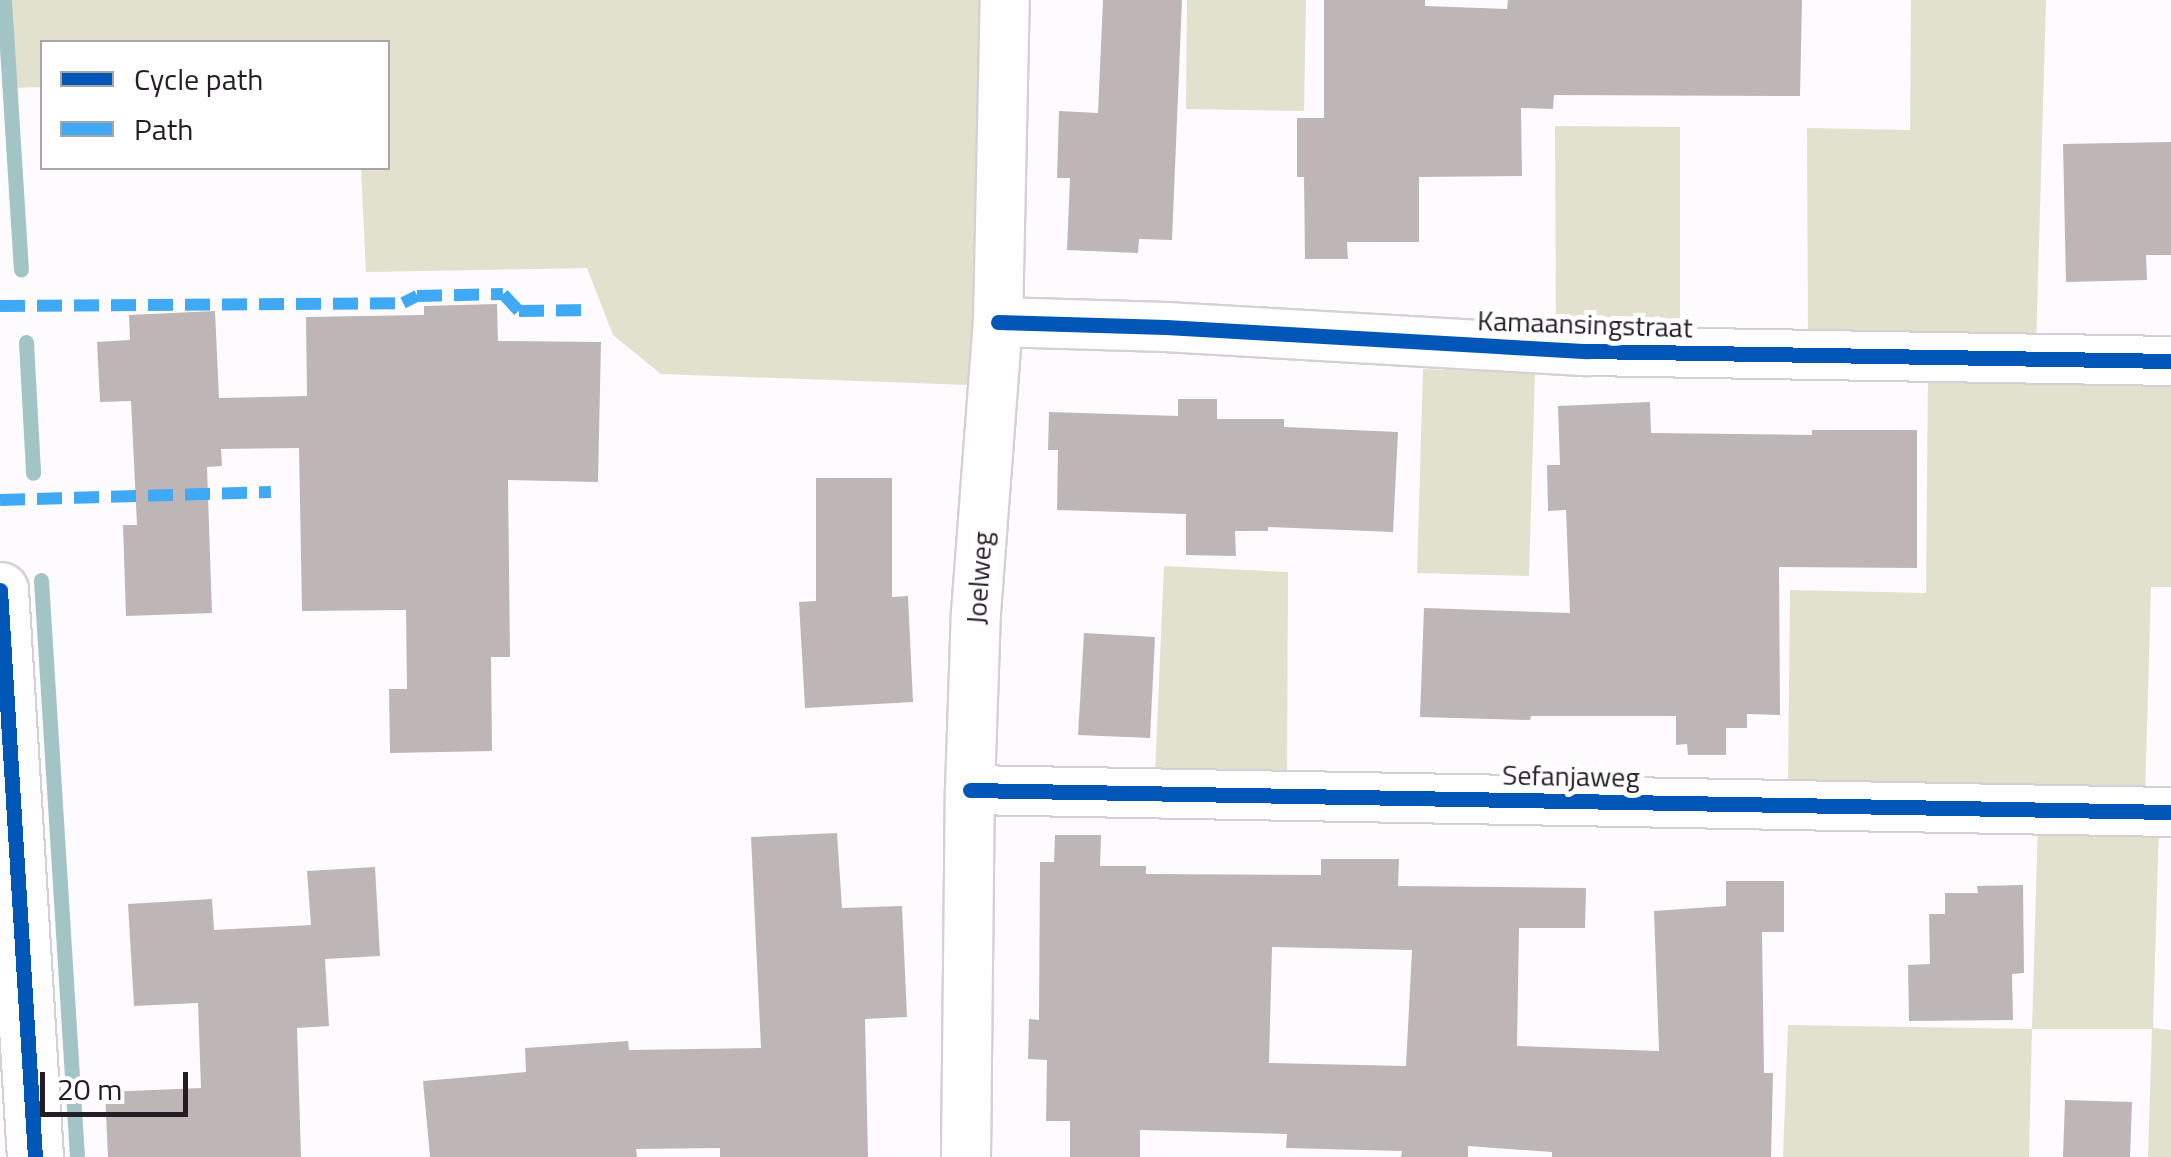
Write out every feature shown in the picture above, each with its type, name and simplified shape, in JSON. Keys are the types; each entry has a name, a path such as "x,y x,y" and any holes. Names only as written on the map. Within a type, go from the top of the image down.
{"street":[{"name":"Joelweg","path":"966,1157 970,790 976,613 998,322 1005,0"},
{"name":"Kamaansingstraat","path":"998,322 1166,327 1588,352 2171,362"},
{"path":"0,590 36,1157"},
{"name":"Sefanjaweg","path":"970,790 2171,812"}],"green space":[{"path":"4,0 988,0 969,385 661,374 613,335 587,268 366,272 361,170 390,170 390,40 40,40 40,87 9,88"},
{"path":"1187,0 1306,0 1304,111 1186,109"},
{"path":"1911,0 2046,0 2036,348 1808,349 1807,128 1910,130"},
{"path":"1555,126 1680,127 1680,348 1556,343"},
{"path":"1423,369 1535,373 1529,576 1417,573"},
{"path":"1928,375 2171,381 2171,587 2151,587 2145,798 1788,788 1790,590 1926,593"},
{"path":"1164,566 1288,572 1287,777 1155,775"},
{"path":"2038,821 2159,824 2153,1028 2171,1030 2171,1157 2148,1157 2152,1029 2032,1029"},
{"path":"1788,1025 2032,1029 2029,1157 1783,1157"}],"building":[{"path":"1103,0 1182,0 1172,240 1139,239 1138,253 1067,250 1070,178 1057,178 1059,111 1098,113"},
{"path":"1324,0 1425,0 1425,6 1507,9 1508,0 1802,0 1800,96 1554,95 1553,109 1521,108 1522,176 1419,177 1419,242 1347,242 1348,259 1305,259 1304,177 1297,177 1297,118 1324,118"},
{"path":"2171,142 2171,255 2146,255 2147,280 2066,282 2063,144"},
{"path":"497,304 498,341 601,342 598,482 508,480 510,657 491,657 492,751 390,753 389,689 407,689 406,610 302,611 299,448 221,449 222,466 207,467 212,613 126,616 123,525 137,525 131,401 100,402 97,342 130,340 129,315 215,311 219,398 307,396 306,317 424,315 424,306"},
{"path":"1178,399 1217,399 1217,419 1284,419 1284,427 1398,432 1393,532 1268,527 1268,531 1235,531 1236,556 1186,555 1186,514 1057,510 1058,450 1048,450 1049,412 1178,416"},
{"path":"1650,402 1651,433 1812,435 1812,430 1917,430 1917,568 1779,567 1780,715 1747,714 1747,728 1726,728 1726,755 1688,755 1687,744 1676,745 1676,716 1531,716 1530,720 1420,717 1424,608 1570,613 1566,510 1548,511 1547,465 1560,465 1558,406"},
{"path":"816,478 892,478 892,597 908,596 913,702 805,708 799,602 816,601"},
{"path":"1084,633 1155,637 1150,738 1078,735"},
{"path":"837,833 842,908 902,906 907,1017 865,1019 868,1157 720,1157 720,1148 636,1149 637,1157 430,1157 423,1081 526,1072 525,1048 628,1041 629,1050 761,1048 751,837"},
{"path":"1055,835 1101,835 1100,866 1146,866 1146,874 1321,875 1321,859 1399,859 1398,886 1586,888 1585,928 1519,928 1517,1046 1659,1051 1654,911 1726,906 1726,881 1784,881 1784,932 1762,932 1764,1073 1773,1073 1771,1157 1552,1157 1552,1152 1468,1146 1468,1157 1401,1157 1402,1151 1286,1148 1287,1134 1140,1130 1140,1157 1070,1157 1070,1121 1046,1121 1047,1060 1028,1059 1029,1019 1039,1020 1040,862 1054,862","holes":["1272,947 1412,950 1406,1066 1269,1063"]},
{"path":"375,867 380,956 325,959 329,1026 297,1028 301,1157 108,1157 105,1092 201,1088 198,1003 134,1006 128,904 212,899 214,930 311,925 307,871"},
{"path":"2023,885 2024,973 2012,974 2013,1020 1909,1021 1908,965 1930,964 1929,914 1945,914 1945,893 1978,893 1977,886"},
{"path":"2065,1100 2132,1102 2130,1157 2063,1157"}],"waterway":[{"path":"4,0 21,269"},
{"path":"26,342 33,473"},
{"path":"41,580 77,1157"}],"marked path":[{"path":"0,306 403,303 417,296 503,294 519,311 590,310"},
{"path":"0,500 271,492"}],"cycle path":[{"path":"998,322 1166,327 1587,351 2171,361"},
{"path":"0,590 35,1157"},
{"path":"970,790 2171,812"}]}
